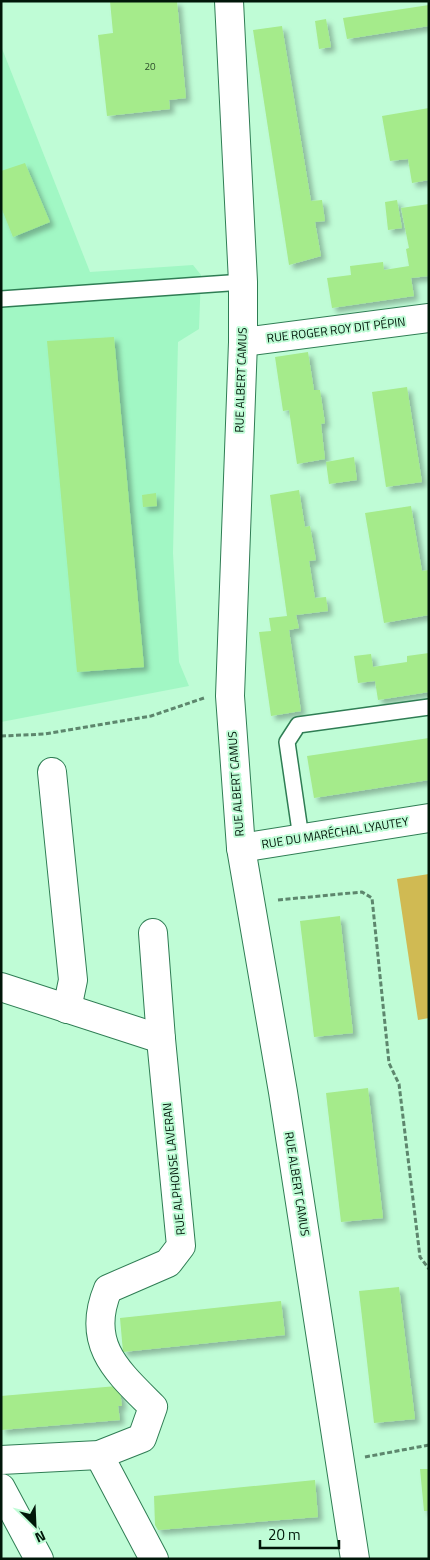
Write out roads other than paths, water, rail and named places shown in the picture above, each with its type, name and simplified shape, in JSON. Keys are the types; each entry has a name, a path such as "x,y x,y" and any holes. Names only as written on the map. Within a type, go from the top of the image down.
{"street":[{"name":"RUE ALBERT CAMUS","path":"228,1 243,282 243,342 230,696 241,848 283,1092 355,1559"},
{"name":"RUE ROGER ROY DIT PÉPIN","path":"243,342 429,318"},
{"path":"52,772 73,980 67,1009"},
{"name":"RUE DU MARÉCHAL LYAUTEY","path":"241,848 429,818"},
{"path":"1,987 161,1039 154,933"},
{"name":"RUE ALPHONSE LAVERAN","path":"1,1460 99,1455 142,1438 153,1407 117,1371 102,1342 100,1309 108,1289 168,1263 181,1246 161,1039"},
{"path":"99,1455 154,1559"},
{"path":"1,1488 39,1559"}],"lane":[{"path":"1,299 243,282"},
{"path":"301,838 287,742 298,725 429,706"}]}
